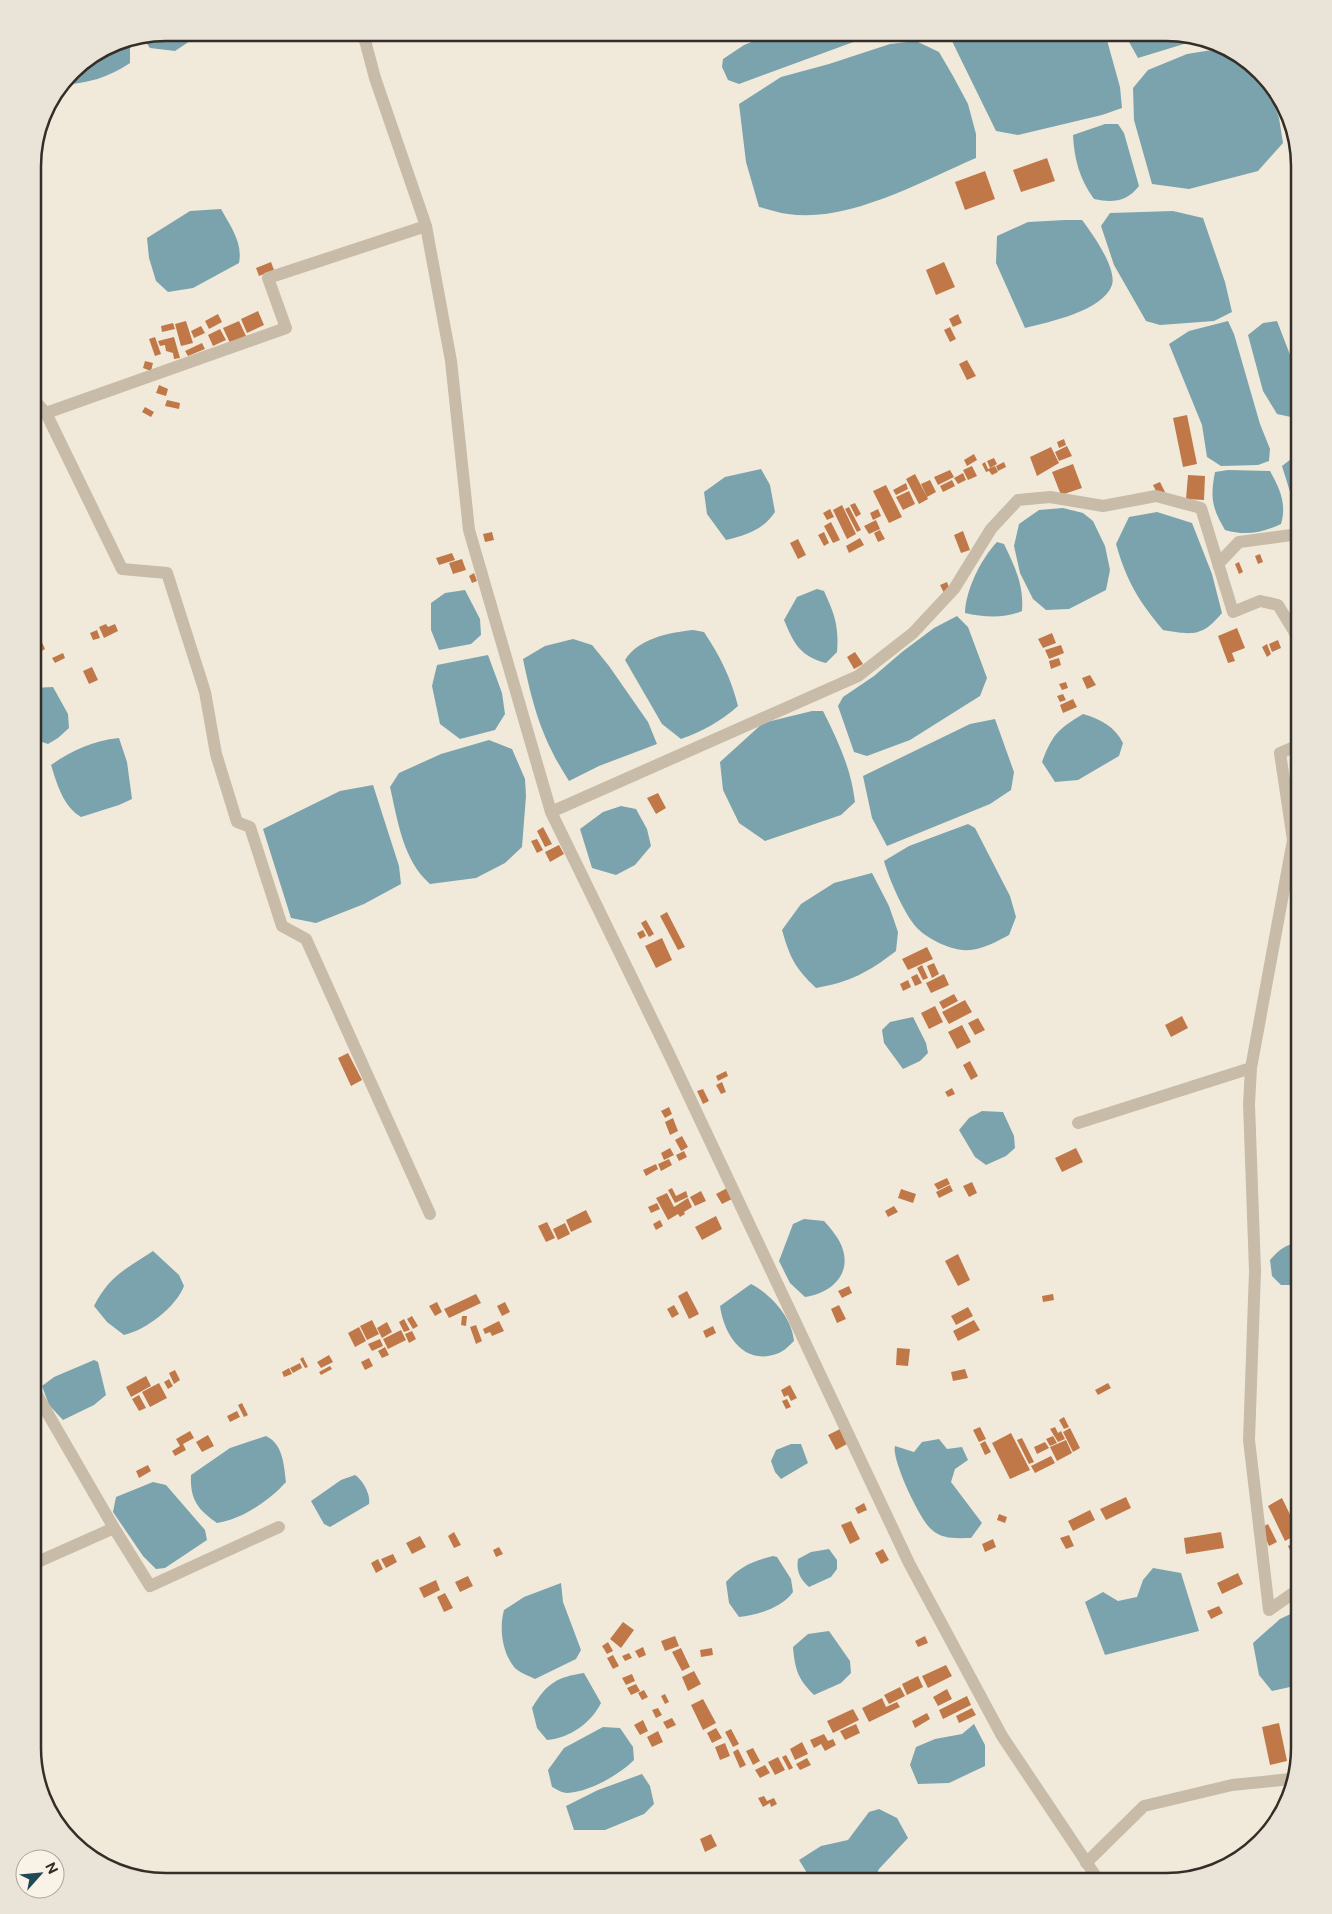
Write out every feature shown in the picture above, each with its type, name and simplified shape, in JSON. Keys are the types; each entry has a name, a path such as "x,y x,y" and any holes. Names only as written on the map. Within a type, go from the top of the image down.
{"street":[{"path":"365,41 375,78 426,226 451,360 469,530 551,812 675,1065 909,1563 1002,1736 1093,1873"},
{"path":"46,413 286,328 268,278 426,226"},
{"path":"42,409 46,413 122,569 167,572 205,692 216,754 237,822 250,826 282,926 306,939 430,1214"},
{"path":"551,812 858,676 913,633 954,589 991,529 1018,500 1050,497 1103,506 1156,496 1201,508 1233,612 1260,601 1278,605 1291,626"},
{"path":"1218,564 1239,542 1291,535"},
{"path":"1291,749 1280,753 1291,827"},
{"path":"1291,851 1251,1068 1249,1104 1255,1271 1249,1440 1270,1610 1291,1595"},
{"path":"1078,1123 1251,1068"},
{"path":"41,1404 150,1586 279,1527"},
{"path":"41,1560 114,1528"},
{"path":"1086,1863 1144,1806 1232,1785 1286,1779"}],"water":[{"path":"190,41 175,51 150,48 146,43"},
{"path":"753,42 854,42 739,84 728,80 722,67 723,59"},
{"path":"918,42 939,52 968,104 976,134 976,158 885,198 836,212 811,215 788,214 759,207 746,162 739,104 781,77 890,44"},
{"path":"952,42 1107,42 1120,87 1122,108 1102,115 1018,135 996,131"},
{"path":"1129,42 1187,43 1138,58"},
{"path":"130,47 130,63 98,79 73,84 97,62 111,54"},
{"path":"1211,50 1228,58 1254,78 1274,104 1279,118 1283,143 1258,171 1189,189 1152,184 1134,120 1133,88 1148,70 1187,54"},
{"path":"1105,124 1118,124 1124,133 1139,186 1124,198 1113,201 1094,199 1089,192 1081,177 1076,161 1073,135"},
{"path":"221,209 238,242 239,263 193,288 168,292 156,281 149,258 147,238 190,211"},
{"path":"1173,211 1203,218 1225,282 1232,312 1214,321 1160,325 1146,321 1114,265 1101,226 1110,213"},
{"path":"1082,220 1107,260 1113,278 1112,285 1107,294 1087,308 1061,319 1025,328 996,263 997,236 1028,222"},
{"path":"1228,321 1234,334 1260,424 1270,449 1269,461 1258,465 1221,466 1207,457 1202,425 1169,344 1189,331"},
{"path":"1277,321 1291,357 1291,417 1277,414 1263,391 1248,335 1263,323"},
{"path":"1291,459 1291,495 1282,466"},
{"path":"761,469 770,485 775,512 765,523 747,534 726,540 707,514 704,492 725,477"},
{"path":"1228,470 1270,471 1277,484 1283,503 1281,524 1253,533 1225,530 1215,509 1213,489 1215,472"},
{"path":"1063,508 1083,513 1093,521 1105,546 1110,570 1106,590 1069,609 1046,610 1033,599 1020,573 1014,546 1019,524 1039,510"},
{"path":"1157,512 1192,523 1212,574 1222,613 1215,621 1202,630 1182,633 1163,630 1140,600 1124,569 1116,544 1129,517"},
{"path":"997,542 1004,544 1015,568 1022,593 1022,611 1015,614 994,616 979,616 965,613 968,594 975,575 985,557"},
{"path":"817,589 824,591 837,628 837,652 826,663 810,657 799,648 784,620 797,597"},
{"path":"465,590 480,619 481,635 471,644 439,650 431,630 431,603 445,593"},
{"path":"957,616 968,627 987,678 980,696 910,740 867,756 854,752 838,706 843,697 874,676 934,628"},
{"path":"693,630 704,632 715,650 728,677 738,706 711,726 681,739 662,724 625,660 638,646 655,638"},
{"path":"573,639 592,645 609,666 648,722 657,744 599,766 569,781 545,737 523,659 545,646"},
{"path":"488,655 502,693 505,714 495,730 460,739 440,724 432,686 437,665"},
{"path":"53,687 68,714 69,728 48,744 42,742 42,688"},
{"path":"812,711 823,711 834,733 847,766 855,802 841,815 765,841 739,823 723,790 720,762 763,723"},
{"path":"1083,714 1096,718 1116,732 1123,743 1119,756 1078,780 1055,782 1042,762 1057,734 1067,724"},
{"path":"995,719 1014,772 1011,790 990,804 887,846 872,818 863,776 970,724"},
{"path":"119,738 127,762 132,799 81,817 65,801 51,765 83,747 100,741"},
{"path":"489,740 512,749 525,779 526,796 522,847 505,863 476,878 430,884 413,864 403,840 390,787 399,773 441,754"},
{"path":"373,785 399,866 401,884 364,904 316,923 291,918 263,829 340,791"},
{"path":"621,806 636,809 647,829 651,846 635,865 616,875 592,868 580,829 603,812"},
{"path":"968,824 975,828 1010,896 1016,917 1009,935 987,946 969,950 945,946 918,929 898,897 884,861 909,846"},
{"path":"872,873 889,906 898,932 896,951 859,975 839,983 816,988 794,962 782,930 801,904 834,883"},
{"path":"913,1017 926,1043 928,1053 920,1061 903,1069 884,1043 882,1030 890,1022"},
{"path":"982,1111 1003,1112 1014,1136 1015,1148 1006,1156 986,1165 975,1157 959,1130 969,1118"},
{"path":"804,1219 824,1221 840,1242 845,1260 841,1276 836,1282 822,1292 805,1297 790,1283 779,1261 793,1224"},
{"path":"1290,1245 1291,1284 1281,1285 1272,1276 1270,1260 1276,1253"},
{"path":"153,1251 179,1275 184,1286 174,1302 151,1323 124,1335 107,1322 94,1306 112,1280 126,1268"},
{"path":"751,1284 766,1294 780,1308 789,1324 794,1341 779,1353 756,1356 746,1352 738,1346 726,1328 720,1306"},
{"path":"94,1360 98,1362 106,1395 94,1405 63,1420 49,1405 42,1386 54,1377"},
{"path":"266,1436 276,1444 282,1456 286,1482 272,1496 254,1508 236,1518 217,1523 204,1513 196,1503 192,1491 191,1475 230,1448"},
{"path":"939,1439 947,1449 962,1447 968,1460 955,1469 951,1482 982,1523 971,1538 945,1537 931,1529 920,1514 897,1463 895,1446 914,1452 922,1442"},
{"path":"791,1444 801,1444 808,1463 781,1479 775,1472 771,1461 776,1450"},
{"path":"355,1475 366,1488 369,1504 330,1527 324,1524 311,1501 341,1480"},
{"path":"153,1482 166,1485 205,1530 207,1540 165,1568 156,1569 143,1556 113,1512 116,1497"},
{"path":"829,1549 837,1560 837,1569 831,1577 809,1587 799,1575 798,1559 811,1552"},
{"path":"773,1556 777,1557 791,1579 793,1592 788,1598 769,1610 739,1617 729,1603 726,1582 747,1565"},
{"path":"1153,1568 1181,1573 1199,1631 1105,1655 1085,1602 1103,1592 1118,1601 1137,1597 1143,1580"},
{"path":"561,1583 563,1602 581,1650 576,1659 535,1679 516,1669 510,1661 504,1647 502,1632 504,1610 524,1597"},
{"path":"1291,1614 1291,1687 1272,1691 1259,1675 1253,1643 1280,1619"},
{"path":"829,1631 850,1661 851,1673 841,1683 814,1695 798,1674 793,1647 808,1634"},
{"path":"584,1673 601,1703 592,1717 572,1733 547,1740 537,1728 532,1708 548,1687 560,1679"},
{"path":"974,1724 985,1745 985,1766 949,1783 918,1784 910,1765 916,1747 935,1739 962,1734"},
{"path":"603,1727 620,1728 633,1747 634,1760 612,1777 585,1790 567,1793 552,1787 548,1770 564,1748"},
{"path":"642,1774 650,1786 654,1804 644,1814 605,1830 574,1830 566,1806 598,1790"},
{"path":"879,1809 897,1818 908,1838 877,1873 807,1873 799,1860 821,1846 848,1840 869,1812"}],"building":[{"path":"1047,158 1055,181 1021,192 1013,170"},
{"path":"985,171 995,199 965,210 955,182"},
{"path":"271,262 274,270 259,276 256,268"},
{"path":"944,262 955,287 936,295 926,270"},
{"path":"258,311 264,325 247,333 241,319"},
{"path":"218,314 222,322 209,329 205,321"},
{"path":"958,314 962,323 953,327 949,319"},
{"path":"186,321 193,343 181,346 175,324"},
{"path":"239,321 246,336 230,343 223,328"},
{"path":"173,323 175,329 162,332 161,326"},
{"path":"201,326 205,333 194,338 191,331"},
{"path":"950,327 956,339 950,342 944,330"},
{"path":"220,329 226,340 213,346 208,335"},
{"path":"155,337 161,354 155,356 149,339"},
{"path":"174,337 180,358 174,359 173,353 166,351 165,345 160,346 158,341"},
{"path":"202,343 205,349 188,356 185,351"},
{"path":"967,360 976,376 967,380 959,364"},
{"path":"145,361 153,363 151,371 143,368"},
{"path":"159,385 168,389 166,396 156,393"},
{"path":"167,400 180,403 179,409 165,406"},
{"path":"145,407 154,412 151,417 142,412"},
{"path":"1187,415 1197,464 1183,467 1173,418"},
{"path":"1064,439 1066,445 1059,448 1057,442"},
{"path":"1067,446 1072,456 1059,461 1055,452"},
{"path":"1051,447 1059,463 1037,476 1030,457"},
{"path":"974,454 977,460 967,466 964,460"},
{"path":"994,458 997,464 990,468 987,461"},
{"path":"985,462 988,469 995,466 998,472 992,475 989,471 986,472 982,464"},
{"path":"1004,462 1006,467 998,471 996,466"},
{"path":"1073,464 1082,488 1061,495 1052,472"},
{"path":"972,466 977,476 968,480 963,470"},
{"path":"950,470 954,477 938,485 934,477"},
{"path":"963,473 966,480 958,484 954,478"},
{"path":"915,474 928,499 919,504 906,479"},
{"path":"1188,475 1205,476 1204,500 1186,499"},
{"path":"930,480 936,492 927,497 921,484"},
{"path":"952,480 955,486 943,492 940,486"},
{"path":"1160,482 1165,492 1158,495 1153,485"},
{"path":"906,483 908,489 896,495 893,490"},
{"path":"886,485 902,517 889,523 873,491"},
{"path":"909,491 915,504 903,510 896,497"},
{"path":"855,503 861,514 856,517 850,505"},
{"path":"842,505 856,534 847,539 833,510"},
{"path":"849,507 861,530 857,532 845,509"},
{"path":"830,509 834,517 827,520 823,513"},
{"path":"878,509 881,516 873,520 870,513"},
{"path":"876,520 880,529 869,534 864,526"},
{"path":"831,522 840,540 833,543 824,526"},
{"path":"880,530 885,539 878,542 874,533"},
{"path":"963,531 970,550 961,553 954,535"},
{"path":"492,532 494,540 485,542 483,534"},
{"path":"824,532 829,543 824,546 818,535"},
{"path":"860,538 864,545 849,553 846,546"},
{"path":"798,539 806,555 798,559 790,543"},
{"path":"452,553 455,560 439,565 436,558"},
{"path":"1260,554 1263,562 1258,564 1255,556"},
{"path":"462,559 466,570 453,574 449,563"},
{"path":"1239,562 1243,572 1239,574 1235,564"},
{"path":"474,573 477,581 472,583 469,576"},
{"path":"947,582 950,590 944,593 940,585"},
{"path":"106,624 108,627 115,624 118,631 104,638 99,627"},
{"path":"1237,628 1245,648 1232,653 1235,661 1228,663 1218,636"},
{"path":"97,630 100,638 93,640 90,633"},
{"path":"1052,633 1056,643 1043,648 1038,639"},
{"path":"1278,640 1281,648 1272,652 1269,644"},
{"path":"1267,644 1271,654 1267,657 1262,647"},
{"path":"1061,645 1064,653 1049,659 1045,650"},
{"path":"855,652 863,664 854,669 847,657"},
{"path":"63,653 65,658 55,663 52,658"},
{"path":"1059,658 1061,665 1051,669 1049,661"},
{"path":"92,667 98,680 89,684 83,671"},
{"path":"1090,675 1096,685 1087,689 1082,678"},
{"path":"1066,682 1068,688 1062,690 1059,684"},
{"path":"1063,694 1066,700 1060,702 1057,696"},
{"path":"1073,699 1077,707 1063,713 1060,705"},
{"path":"658,793 666,808 656,814 647,798"},
{"path":"543,827 552,844 545,847 537,831"},
{"path":"537,839 543,850 537,853 531,841"},
{"path":"559,845 564,854 550,862 545,852"},
{"path":"667,912 685,947 678,950 660,916"},
{"path":"646,920 654,934 649,937 641,923"},
{"path":"643,930 646,936 640,939 637,933"},
{"path":"662,938 672,960 656,968 645,946"},
{"path":"927,947 933,959 908,970 902,959"},
{"path":"934,963 939,974 932,978 927,966"},
{"path":"922,965 928,978 923,980 917,968"},
{"path":"917,974 922,983 915,986 911,977"},
{"path":"944,974 949,985 931,993 926,983"},
{"path":"908,980 911,987 903,991 900,984"},
{"path":"954,994 958,1001 943,1009 939,1002"},
{"path":"965,1000 972,1012 949,1024 942,1012"},
{"path":"935,1006 943,1022 929,1029 921,1013"},
{"path":"1182,1016 1188,1028 1171,1037 1165,1025"},
{"path":"978,1018 985,1030 975,1035 968,1023"},
{"path":"962,1025 971,1042 957,1049 948,1032"},
{"path":"348,1053 362,1080 351,1086 338,1058"},
{"path":"970,1061 978,1076 971,1080 963,1065"},
{"path":"726,1071 728,1076 718,1081 716,1076"},
{"path":"722,1082 726,1092 721,1094 716,1085"},
{"path":"952,1088 955,1094 948,1097 945,1092"},
{"path":"703,1089 709,1101 703,1104 697,1091"},
{"path":"669,1107 672,1114 665,1118 661,1111"},
{"path":"673,1118 678,1131 670,1135 665,1122"},
{"path":"682,1136 688,1147 681,1151 675,1140"},
{"path":"670,1148 674,1155 664,1160 661,1153"},
{"path":"1076,1148 1083,1162 1062,1172 1055,1158"},
{"path":"684,1151 687,1157 679,1161 676,1155"},
{"path":"669,1159 672,1165 661,1171 658,1164"},
{"path":"656,1164 658,1169 646,1176 643,1170"},
{"path":"947,1178 950,1184 938,1190 934,1184"},
{"path":"972,1182 977,1193 969,1197 963,1186"},
{"path":"950,1185 953,1191 939,1198 936,1192"},
{"path":"729,1187 734,1198 722,1204 716,1194"},
{"path":"672,1188 676,1196 686,1191 688,1197 675,1203 668,1190"},
{"path":"901,1189 916,1194 913,1203 898,1198"},
{"path":"701,1191 706,1201 695,1206 690,1197"},
{"path":"667,1193 674,1207 688,1198 692,1207 680,1217 678,1214 668,1220 656,1198"},
{"path":"657,1203 660,1209 651,1213 648,1207"},
{"path":"894,1206 898,1212 888,1217 885,1211"},
{"path":"586,1210 592,1222 571,1232 566,1220"},
{"path":"716,1216 722,1229 702,1240 695,1227"},
{"path":"660,1220 663,1226 656,1230 653,1224"},
{"path":"547,1222 555,1238 546,1242 538,1226"},
{"path":"565,1223 570,1234 558,1240 553,1229"},
{"path":"958,1254 970,1280 958,1286 945,1261"},
{"path":"849,1286 852,1293 842,1298 838,1291"},
{"path":"687,1291 699,1314 689,1319 678,1296"},
{"path":"476,1294 481,1303 449,1318 444,1309"},
{"path":"1053,1294 1054,1300 1043,1302 1042,1296"},
{"path":"437,1302 442,1312 435,1316 429,1306"},
{"path":"505,1302 510,1312 502,1316 497,1306"},
{"path":"674,1305 679,1314 672,1318 667,1309"},
{"path":"839,1305 846,1319 837,1323 831,1309"},
{"path":"968,1307 973,1316 956,1325 951,1316"},
{"path":"412,1316 418,1326 413,1329 407,1319"},
{"path":"462,1316 467,1316 466,1326 461,1325"},
{"path":"404,1319 410,1330 404,1332 399,1322"},
{"path":"372,1320 379,1334 367,1340 360,1326"},
{"path":"974,1320 980,1330 958,1341 953,1331"},
{"path":"499,1321 504,1331 492,1336 490,1332 485,1334 483,1329"},
{"path":"387,1322 392,1332 382,1338 377,1328"},
{"path":"476,1325 482,1341 476,1344 470,1327"},
{"path":"713,1326 716,1333 706,1338 703,1331"},
{"path":"359,1327 366,1341 355,1347 348,1333"},
{"path":"401,1330 406,1340 388,1349 383,1339"},
{"path":"412,1331 416,1339 409,1343 405,1334"},
{"path":"380,1339 383,1346 372,1351 368,1344"},
{"path":"385,1347 389,1355 382,1358 378,1351"},
{"path":"897,1348 910,1349 908,1366 896,1365"},
{"path":"329,1355 333,1362 321,1368 317,1362"},
{"path":"303,1357 308,1367 305,1368 300,1359"},
{"path":"369,1358 373,1366 365,1370 361,1362"},
{"path":"300,1363 302,1368 293,1373 290,1368"},
{"path":"330,1366 332,1369 321,1375 319,1372"},
{"path":"289,1368 292,1374 284,1377 282,1372"},
{"path":"965,1369 968,1378 953,1381 951,1372"},
{"path":"175,1370 180,1380 174,1384 169,1373"},
{"path":"146,1376 151,1386 131,1397 126,1387"},
{"path":"169,1379 173,1386 168,1389 164,1382"},
{"path":"159,1383 167,1398 150,1407 142,1392"},
{"path":"1108,1383 1111,1388 1098,1395 1095,1390"},
{"path":"790,1385 797,1398 791,1401 788,1395 784,1397 781,1390"},
{"path":"139,1395 146,1408 139,1411 132,1399"},
{"path":"787,1399 791,1407 786,1409 782,1401"},
{"path":"242,1403 248,1415 244,1417 238,1405"},
{"path":"237,1411 240,1417 230,1422 227,1416"},
{"path":"1064,1417 1069,1427 1064,1429 1059,1420"},
{"path":"980,1427 986,1439 979,1442 973,1430"},
{"path":"1055,1427 1058,1433 1061,1431 1065,1439 1058,1442 1050,1429"},
{"path":"1070,1428 1080,1448 1073,1452 1063,1432"},
{"path":"840,1429 847,1444 836,1450 828,1435"},
{"path":"190,1431 194,1438 183,1444 186,1450 175,1456 172,1451 180,1446 176,1439"},
{"path":"1011,1433 1030,1470 1010,1479 992,1443"},
{"path":"208,1435 214,1446 202,1452 196,1442"},
{"path":"1053,1436 1057,1443 1050,1446 1046,1439"},
{"path":"1022,1438 1034,1462 1029,1464 1017,1440"},
{"path":"1066,1440 1072,1453 1057,1461 1050,1447"},
{"path":"985,1441 991,1452 985,1455 980,1444"},
{"path":"1045,1442 1049,1448 1037,1454 1034,1447"},
{"path":"1051,1456 1055,1463 1035,1473 1031,1466"},
{"path":"148,1465 151,1471 139,1478 136,1471"},
{"path":"1126,1497 1131,1508 1106,1520 1100,1509"},
{"path":"1282,1498 1291,1517 1291,1538 1285,1541 1268,1506"},
{"path":"864,1503 867,1510 858,1514 855,1508"},
{"path":"1090,1510 1095,1520 1073,1531 1068,1521"},
{"path":"999,1514 1007,1517 1005,1523 997,1520"},
{"path":"851,1521 860,1539 850,1544 841,1525"},
{"path":"1268,1524 1277,1542 1269,1546 1261,1528"},
{"path":"454,1532 461,1545 454,1548 448,1536"},
{"path":"1221,1532 1224,1548 1186,1554 1184,1538"},
{"path":"1069,1535 1074,1546 1066,1549 1060,1538"},
{"path":"420,1536 426,1547 412,1554 406,1543"},
{"path":"993,1539 996,1547 985,1552 982,1544"},
{"path":"499,1547 503,1554 496,1557 493,1550"},
{"path":"883,1549 889,1560 881,1564 875,1553"},
{"path":"393,1554 397,1562 386,1568 381,1559"},
{"path":"378,1559 383,1569 376,1573 371,1563"},
{"path":"1238,1573 1243,1584 1222,1594 1217,1583"},
{"path":"468,1576 473,1586 460,1592 455,1582"},
{"path":"436,1580 440,1590 424,1598 419,1588"},
{"path":"445,1593 453,1608 444,1612 437,1597"},
{"path":"1219,1606 1223,1613 1211,1619 1207,1611"},
{"path":"623,1622 634,1630 621,1648 610,1639"},
{"path":"675,1636 679,1646 665,1651 661,1641"},
{"path":"925,1636 928,1643 918,1647 915,1641"},
{"path":"608,1642 613,1651 607,1654 602,1646"},
{"path":"643,1647 646,1655 639,1658 635,1651"},
{"path":"681,1648 690,1667 682,1671 672,1652"},
{"path":"712,1648 713,1655 701,1657 700,1650"},
{"path":"629,1653 632,1658 625,1661 622,1656"},
{"path":"613,1655 619,1666 613,1669 607,1658"},
{"path":"946,1665 952,1676 928,1688 922,1676"},
{"path":"694,1671 701,1684 688,1691 682,1677"},
{"path":"632,1674 635,1681 626,1685 622,1678"},
{"path":"918,1676 923,1687 907,1695 902,1684"},
{"path":"636,1684 640,1691 631,1695 627,1688"},
{"path":"900,1687 905,1696 889,1704 884,1695"},
{"path":"947,1689 952,1699 938,1706 933,1697"},
{"path":"644,1690 648,1697 642,1700 638,1693"},
{"path":"665,1694 669,1702 665,1704 661,1696"},
{"path":"967,1696 971,1705 943,1719 939,1710"},
{"path":"882,1698 886,1707 897,1702 900,1707 869,1722 862,1708"},
{"path":"703,1699 716,1723 703,1730 691,1705"},
{"path":"658,1708 662,1715 656,1718 652,1710"},
{"path":"972,1708 976,1715 959,1723 956,1716"},
{"path":"853,1709 859,1720 833,1733 827,1721"},
{"path":"927,1713 930,1719 915,1728 912,1721"},
{"path":"672,1718 676,1725 667,1729 663,1722"},
{"path":"643,1720 648,1731 640,1735 634,1725"},
{"path":"1279,1723 1287,1761 1270,1765 1262,1727"},
{"path":"856,1724 860,1733 845,1740 840,1731"},
{"path":"716,1728 722,1738 712,1743 707,1733"},
{"path":"731,1729 739,1744 733,1747 725,1732"},
{"path":"658,1731 663,1742 652,1747 647,1737"},
{"path":"824,1734 828,1741 833,1739 836,1745 825,1751 821,1744 814,1748 810,1740"},
{"path":"802,1742 808,1754 795,1760 790,1749"},
{"path":"725,1743 730,1756 720,1760 715,1747"},
{"path":"753,1748 760,1761 753,1765 746,1751"},
{"path":"738,1749 746,1765 740,1768 733,1752"},
{"path":"786,1755 793,1768 789,1770 782,1757"},
{"path":"778,1757 785,1770 775,1775 768,1762"},
{"path":"807,1758 811,1765 800,1770 796,1764"},
{"path":"765,1765 770,1773 760,1778 755,1770"},
{"path":"764,1796 767,1801 774,1798 777,1804 771,1807 770,1803 763,1807 758,1798"},
{"path":"711,1834 717,1846 705,1852 700,1839"}]}
